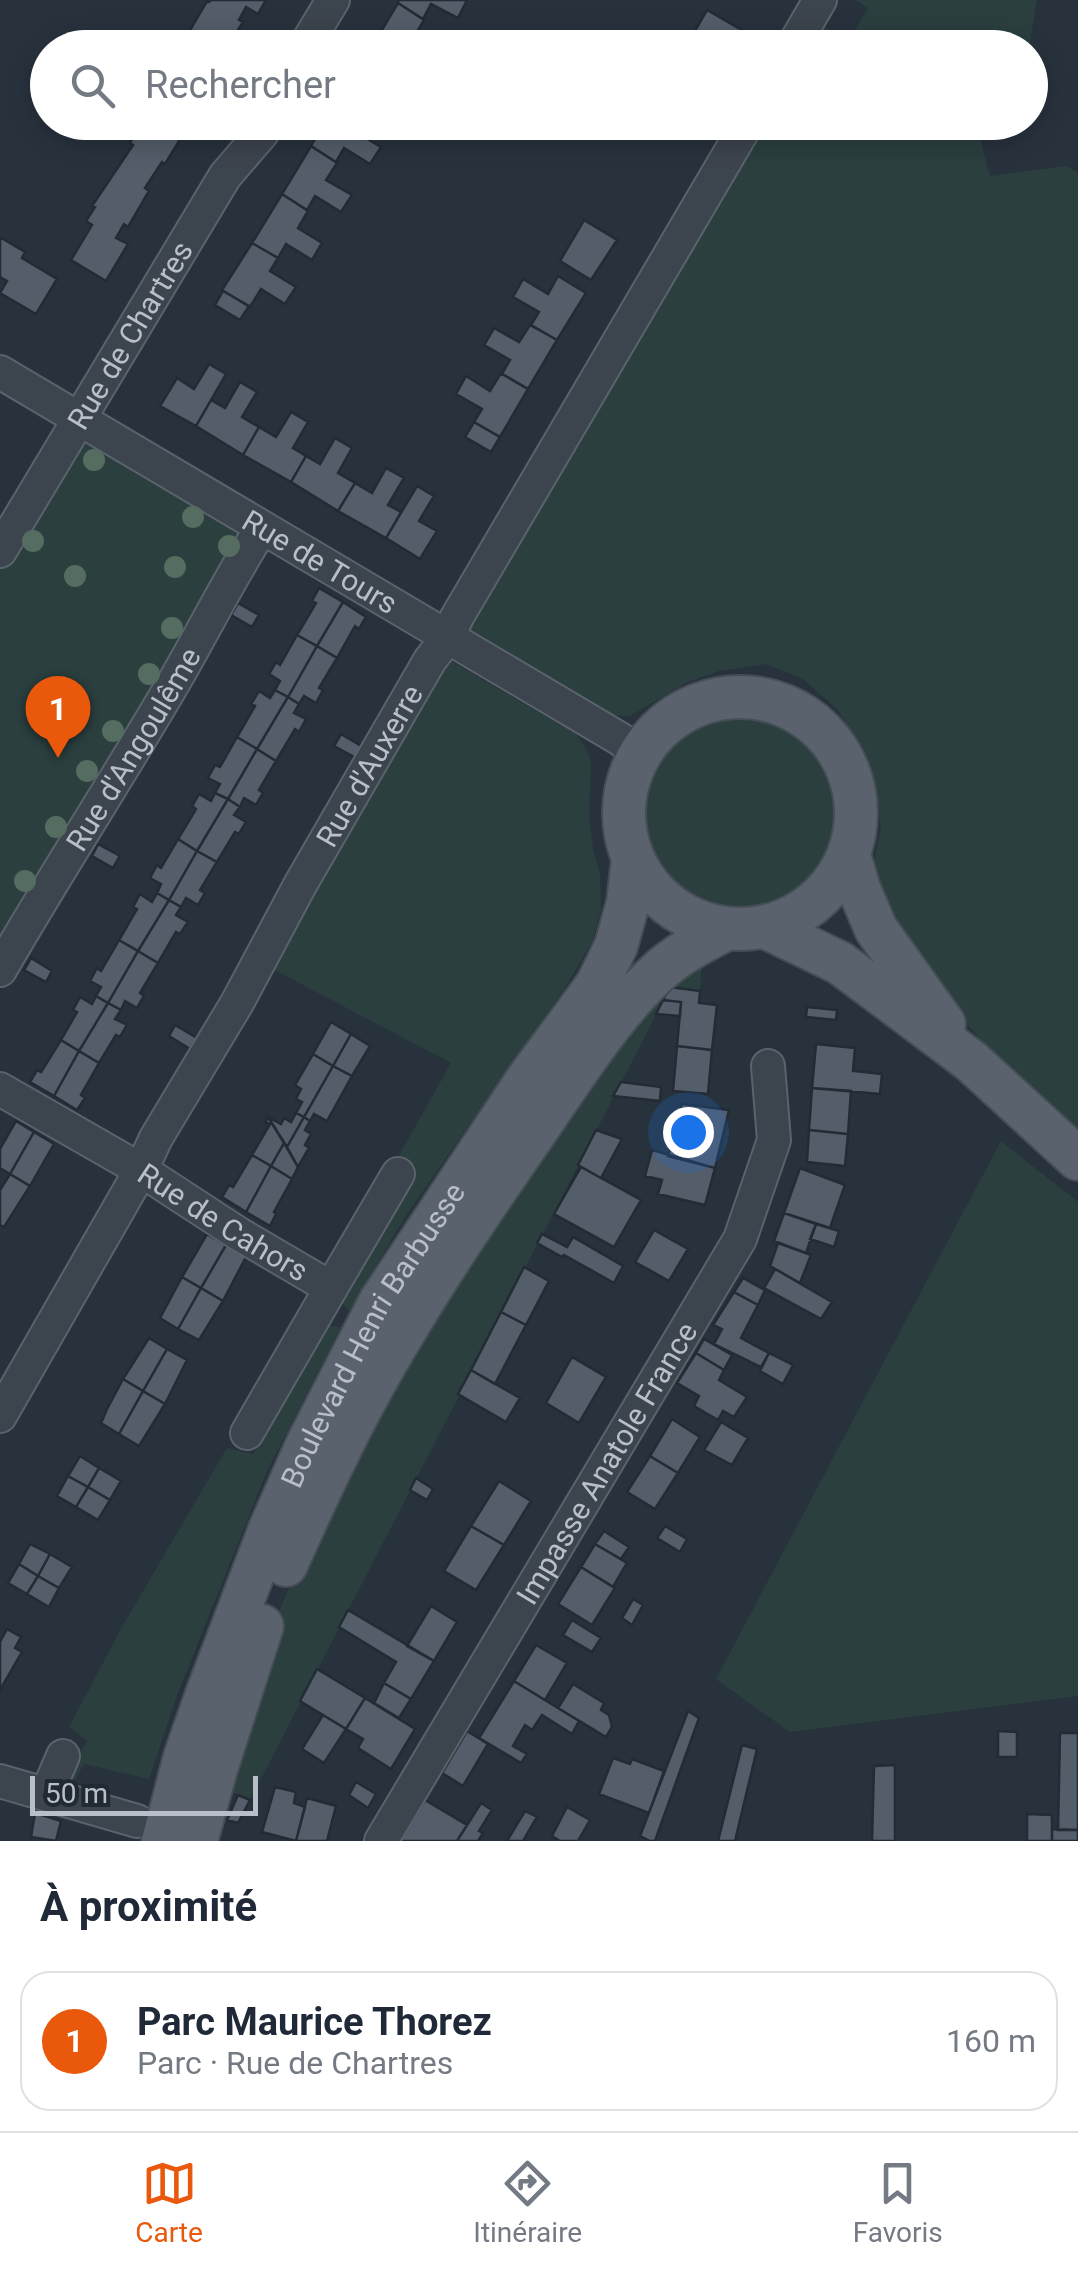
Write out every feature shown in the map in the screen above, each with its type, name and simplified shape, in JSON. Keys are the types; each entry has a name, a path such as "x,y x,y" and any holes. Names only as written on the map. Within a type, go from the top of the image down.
{"main road":[{"path":"746,928 792,918 816,902 836,880 849,855 856,806 843,759 812,721 767,700 718,698 672,718 654,734 628,779 625,833 645,880 680,914 702,924 746,928 840,963 972,1060 1078,1159"},
{"path":"849,855 876,929 972,1060"},
{"name":"Boulevard Henri Barbusse","path":"180,1836 186,1758 206,1696 270,1528 308,1443 380,1302 527,1080 597,985 620,932 633,859"},
{"name":"Boulevard Henri Barbusse","path":"180,1836 216,1769 258,1636 283,1572 385,1364 486,1203 635,995 692,947 746,928"}],"street":[{"path":"314,30 332,0"},
{"path":"802,30 820,0"},
{"name":"Rue de Chartres","path":"0,550 225,176 256,140"},
{"name":"Rue d'Auxerre","path":"0,1416 430,660 448,637 466,600 737,140"},
{"name":"Rue de Tours","path":"0,372 640,754"},
{"name":"Rue d'Angoulême","path":"0,970 261,529"},
{"name":"Impasse Anatole France","path":"381,1841 740,1239 774,1140 768,1066"},
{"name":"Rue de Cahors","path":"0,1089 141,1170 331,1288 398,1174"},
{"path":"247,1433 331,1288"},
{"path":"47,1793 63,1756"},
{"path":"0,1781 180,1836"}],"green space":[{"path":"856,0 1037,0 1032,30 855,30 868,8"},
{"path":"749,140 980,140 990,176 1067,166 1078,173 1078,1136 937,992 889,926 873,867 881,827 876,789 861,750 838,710 802,678 765,664 719,671 688,682 630,716 603,715 489,649 467,628"},
{"path":"91,443 239,530 243,549 0,949 0,566 68,452"},
{"path":"449,660 576,734 586,748 591,762 589,817 600,874 601,911 593,940 565,988 407,1214 349,1311 339,1300 397,1159 451,1063 271,968"},
{"path":"739,719 776,727 807,748 828,779 836,816 828,853 807,884 776,905 739,913 702,905 671,884 650,853 642,816 650,779 671,748 702,727"},
{"path":"702,957 700,991 670,988 250,1800 223,1788 280,1609 368,1421 631,1019"},
{"path":"1001,1141 1078,1202 1078,1696 790,1732 716,1679"},
{"path":"325,1325 341,1327 267,1471 176,1698 149,1779 84,1764 75,1780 66,1777 87,1741 69,1727 122,1627 227,1448 253,1454"}],"building":[{"path":"266,0 258,14 246,7 238,30 190,30 209,2"},
{"path":"399,0 467,0 458,18 431,4 423,19"},
{"path":"398,3 424,20 418,30 382,30"},
{"path":"707,10 740,29 739,30 695,30"},
{"path":"180,140 145,188 149,191 128,227 124,224 116,238 128,244 106,281 71,260 92,225 86,221 95,207 92,206 133,145 130,143"},
{"path":"314,140 369,140 381,147 370,164 344,148 336,162 311,146"},
{"path":"311,146 337,163 326,180 352,195 341,212 315,196 307,210 282,194"},
{"path":"282,194 308,211 298,228 322,243 312,260 286,244 278,258 252,243"},
{"path":"584,220 617,240 591,280 560,261"},
{"path":"0,237 25,252 22,258 57,279 36,314 0,293 7,281 0,277"},
{"path":"252,243 278,258 270,271 296,287 285,304 261,289 250,307 222,290"},
{"path":"558,276 586,293 557,340 531,325 539,312 513,297 523,279 548,294"},
{"path":"223,291 249,306 240,320 215,305"},
{"path":"530,325 557,340 528,389 502,374 510,360 484,345 494,328 519,342"},
{"path":"209,364 226,374 196,426 160,406 177,378 194,389"},
{"path":"501,373 528,389 500,437 474,422 482,409 456,394 466,376 490,391"},
{"path":"240,382 257,392 242,417 259,427 243,455 196,426 211,400 225,408"},
{"path":"291,412 308,422 293,448 306,456 291,482 243,455 259,427 276,437"},
{"path":"474,422 500,437 491,452 465,437"},
{"path":"335,438 352,448 338,473 355,483 338,511 291,482 306,456 320,464"},
{"path":"386,468 404,478 388,505 401,512 386,538 338,511 355,483 372,493"},
{"path":"417,486 434,496 419,521 437,531 420,559 386,538"},
{"path":"319,588 343,602 317,646 297,635 316,603 312,601"},
{"path":"343,602 366,617 359,629 355,626 337,658 317,646"},
{"path":"238,603 259,615 252,627 231,615"},
{"path":"297,635 317,646 288,697 275,690 280,681 269,674 276,662 280,665"},
{"path":"317,646 337,658 319,688 323,690 316,703 304,696 299,704 288,697"},
{"path":"275,690 288,697 257,749 237,737 259,691 270,698"},
{"path":"288,697 299,704 294,713 306,719 299,732 295,729 276,761 257,749"},
{"path":"341,734 363,747 356,758 334,746"},
{"path":"237,737 257,749 228,799 215,793 220,784 208,778 215,765 220,767"},
{"path":"257,749 276,761 259,790 263,793 256,805 244,798 240,807 228,799"},
{"path":"215,793 228,799 197,851 178,839 196,809 192,806 199,794 211,801"},
{"path":"228,799 240,807 234,815 246,822 239,834 235,832 217,862 197,851"},
{"path":"178,839 197,851 169,900 157,893 161,884 150,878 157,865 161,868"},
{"path":"98,844 120,856 113,868 92,856"},
{"path":"197,851 217,862 200,890 205,893 198,905 186,898 181,907 169,900"},
{"path":"157,893 169,900 138,951 119,940 137,909 133,907 140,894 152,902"},
{"path":"169,900 181,907 176,915 188,922 180,934 176,932 158,963 138,951"},
{"path":"119,940 138,951 108,1003 96,996 101,987 90,981 97,968 101,971"},
{"path":"138,951 158,963 140,993 144,996 137,1008 125,1001 121,1010 108,1003"},
{"path":"31,958 52,971 46,982 24,970"},
{"path":"670,987 700,991 699,1003 717,1005 712,1050 677,1046 681,1002 663,1000"},
{"path":"96,996 108,1003 79,1051 61,1040 77,1012 73,1010 80,997 92,1004"},
{"path":"663,1000 681,1002 680,1016 656,1014"},
{"path":"108,1003 121,1010 115,1019 127,1025 99,1063 79,1051"},
{"path":"807,1007 837,1010 836,1020 806,1017"},
{"path":"331,1022 351,1034 333,1066 313,1054"},
{"path":"175,1025 197,1038 190,1049 169,1036"},
{"path":"351,1034 370,1046 352,1076 333,1066"},
{"path":"61,1040 79,1051 54,1096 30,1082"},
{"path":"816,1044 855,1048 853,1071 882,1074 880,1094 812,1088"},
{"path":"677,1046 712,1050 708,1094 673,1091"},
{"path":"79,1051 99,1063 77,1110 54,1096"},
{"path":"313,1054 333,1066 304,1117 296,1113 302,1102 296,1099 301,1089 295,1085"},
{"path":"333,1066 352,1076 327,1121 314,1114 310,1121 304,1117"},
{"path":"621,1082 661,1087 660,1101 613,1096"},
{"path":"812,1088 851,1091 848,1134 809,1130"},
{"path":"682,1104 729,1110 715,1168 668,1156"},
{"path":"296,1113 304,1117 287,1147 268,1117 281,1124 284,1118 291,1122"},
{"path":"268,1117 284,1143 271,1166 252,1155 270,1124 265,1122"},
{"path":"304,1117 310,1121 305,1130 311,1134 305,1145 309,1148 298,1167 287,1147"},
{"path":"16,1121 34,1132 10,1174 0,1168 0,1149"},
{"path":"596,1130 622,1139 601,1178 578,1165"},
{"path":"809,1130 848,1134 845,1166 807,1162"},
{"path":"34,1132 54,1144 30,1186 10,1174"},
{"path":"284,1143 298,1167 292,1179 271,1166"},
{"path":"652,1150 715,1168 705,1205 658,1194 662,1180 645,1176"},
{"path":"252,1155 271,1166 246,1212 222,1197 229,1185 233,1187"},
{"path":"271,1166 292,1179 270,1226 246,1212"},
{"path":"581,1167 641,1200 614,1247 554,1214"},
{"path":"800,1168 845,1185 830,1228 784,1213"},
{"path":"10,1174 30,1186 4,1227 0,1225 0,1190"},
{"path":"784,1213 816,1224 806,1253 774,1241"},
{"path":"816,1224 839,1231 834,1247 810,1239"},
{"path":"654,1230 688,1249 669,1281 635,1262"},
{"path":"207,1234 226,1245 201,1288 182,1277"},
{"path":"542,1234 567,1247 573,1237 623,1266 614,1283 537,1243"},
{"path":"778,1243 811,1255 800,1283 770,1266"},
{"path":"226,1245 246,1257 223,1301 201,1288"},
{"path":"524,1267 549,1281 526,1325 501,1312"},
{"path":"775,1269 832,1302 821,1319 764,1288"},
{"path":"182,1277 201,1288 178,1329 160,1318"},
{"path":"743,1278 765,1290 758,1305 734,1292"},
{"path":"201,1288 223,1301 199,1340 178,1329"},
{"path":"734,1292 758,1305 741,1338 769,1353 761,1367 714,1344 722,1329 713,1325"},
{"path":"501,1312 526,1325 495,1384 471,1370"},
{"path":"149,1338 167,1349 143,1391 123,1379"},
{"path":"704,1339 732,1355 724,1370 696,1353"},
{"path":"167,1349 187,1360 165,1404 143,1391"},
{"path":"696,1353 724,1370 719,1380 747,1397 734,1417 723,1411 718,1420 694,1406 699,1396 677,1383"},
{"path":"769,1353 793,1365 783,1384 760,1371"},
{"path":"572,1357 606,1377 579,1423 546,1403"},
{"path":"471,1370 520,1398 506,1422 458,1394"},
{"path":"123,1379 143,1391 119,1434 101,1423"},
{"path":"143,1391 165,1404 139,1446 119,1434"},
{"path":"672,1419 700,1437 678,1473 650,1456"},
{"path":"721,1422 748,1438 732,1465 704,1450"},
{"path":"80,1456 99,1468 88,1487 68,1476"},
{"path":"650,1456 678,1473 655,1509 627,1492"},
{"path":"99,1468 121,1481 110,1500 88,1487"},
{"path":"68,1476 88,1487 76,1507 57,1496"},
{"path":"416,1478 433,1489 427,1500 410,1490"},
{"path":"499,1481 531,1501 504,1545 471,1526"},
{"path":"88,1487 110,1500 98,1520 76,1507"},
{"path":"471,1526 504,1545 476,1590 444,1571"},
{"path":"665,1526 687,1539 680,1552 657,1538"},
{"path":"604,1531 629,1547 621,1559 595,1544"},
{"path":"30,1544 50,1554 38,1576 19,1564"},
{"path":"595,1544 627,1563 613,1587 581,1567"},
{"path":"50,1554 72,1567 59,1588 38,1576"},
{"path":"19,1564 38,1576 27,1594 8,1583"},
{"path":"581,1567 615,1588 592,1625 558,1604"},
{"path":"38,1576 59,1588 49,1607 27,1594"},
{"path":"633,1599 643,1605 632,1625 622,1618"},
{"path":"431,1606 457,1622 434,1661 407,1646"},
{"path":"348,1610 434,1661 411,1699 384,1683 396,1662 339,1627"},
{"path":"572,1620 601,1638 592,1652 563,1635"},
{"path":"7,1629 21,1637 15,1648 22,1652 0,1690 0,1642"},
{"path":"536,1645 567,1663 545,1700 514,1681"},
{"path":"317,1669 365,1698 346,1729 300,1701"},
{"path":"514,1681 579,1721 572,1734 542,1715 532,1730 525,1725 513,1746 527,1754 521,1763 479,1738"},
{"path":"384,1683 411,1699 399,1718 374,1703"},
{"path":"573,1684 604,1703 601,1710 609,1715 612,1727 606,1737 558,1708"},
{"path":"365,1698 415,1729 391,1769 358,1748 363,1739 346,1729"},
{"path":"688,1711 699,1718 655,1841 650,1841 640,1836"},
{"path":"323,1715 346,1729 324,1763 302,1749"},
{"path":"467,1731 488,1744 463,1786 442,1773"},
{"path":"998,1731 1017,1732 1017,1757 998,1757"},
{"path":"1060,1733 1078,1733 1078,1830 1058,1830"},
{"path":"742,1745 757,1749 735,1841 718,1841"},
{"path":"613,1758 630,1764 632,1759 664,1771 649,1813 599,1794"},
{"path":"895,1765 895,1841 872,1841 874,1766"},
{"path":"356,1782 376,1794 368,1808 349,1795"},
{"path":"275,1787 296,1792 294,1803 305,1807 296,1841 262,1832"},
{"path":"238,1795 250,1800 238,1823 227,1820"},
{"path":"307,1798 336,1806 327,1841 296,1841"},
{"path":"425,1800 467,1825 457,1841 400,1841"},
{"path":"481,1803 492,1810 479,1831 483,1833 478,1841 457,1841"},
{"path":"567,1807 590,1820 578,1841 560,1841 552,1836"},
{"path":"525,1811 537,1817 523,1841 507,1841"},
{"path":"35,1813 61,1821 56,1841 31,1837"},
{"path":"1027,1814 1052,1815 1052,1841 1027,1841"},
{"path":"1052,1829 1078,1830 1078,1841 1052,1841"}],"place":[{"name":"Parc Maurice Thorez","path":"58,758"}]}
